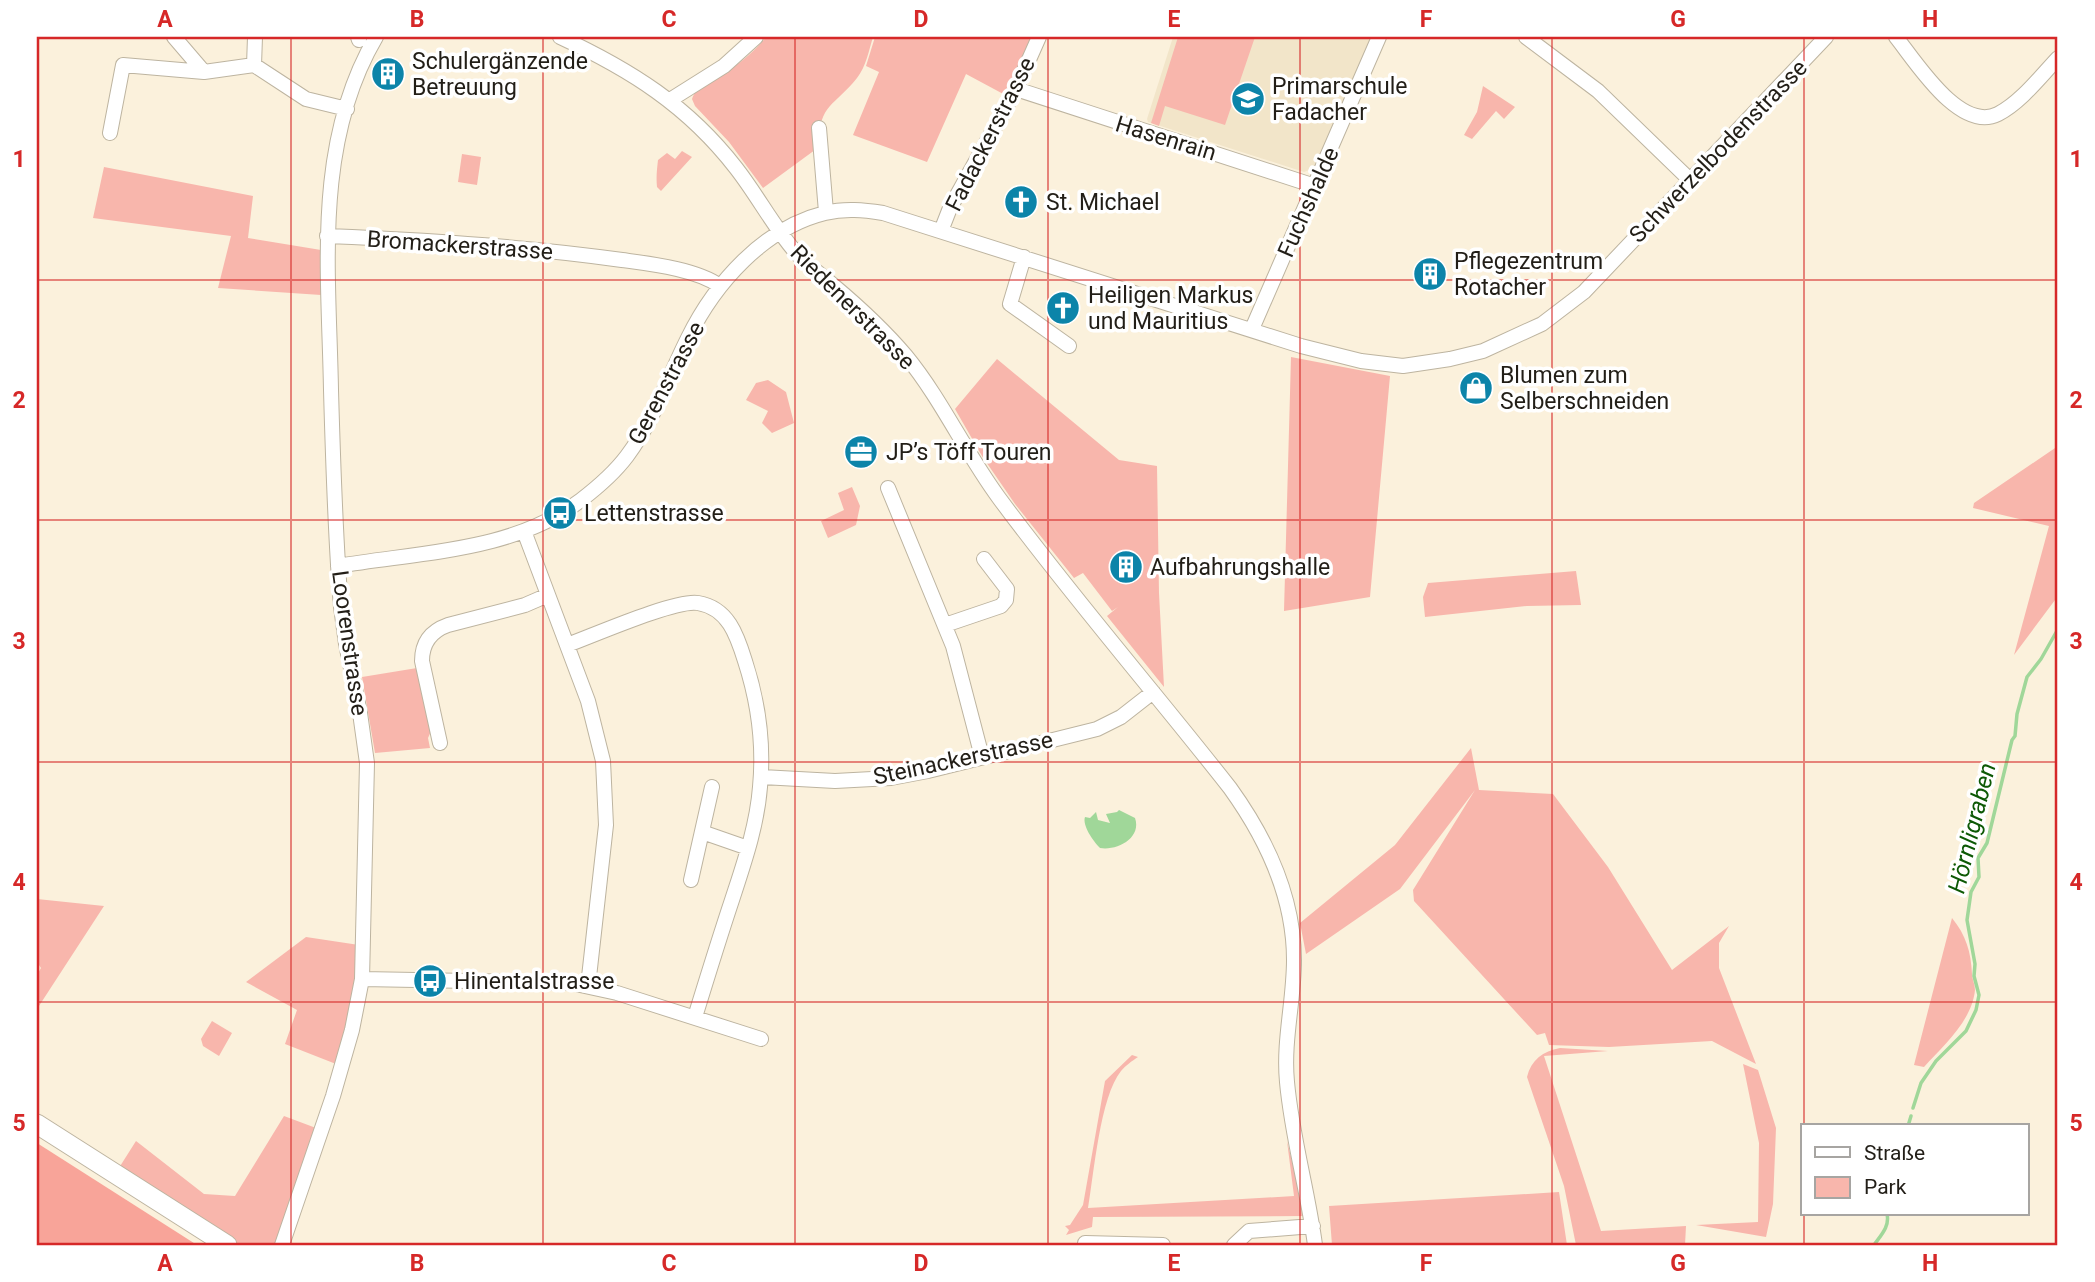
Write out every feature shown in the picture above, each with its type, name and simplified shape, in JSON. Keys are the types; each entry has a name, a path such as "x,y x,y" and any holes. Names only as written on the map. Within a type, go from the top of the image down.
{"main road":[{"path":"37,1124 227,1245"}],"street":[{"path":"174,37 204,72"},
{"path":"254,65 255,37"},
{"name":"Loorenstrasse","path":"282,1245 333,1096 352,1030 362,979 367,763 343,630 338,566 327,236 332,175 347,109 376,37"},
{"name":"Riedenerstrasse","path":"560,37 601,56 670,100 706,132 738,170 780,233 799,256 865,314 906,356 940,402 999,498 1251,817 1279,878 1290,920 1294,960 1287,1080 1292,1126 1315,1245"},
{"path":"670,100 723,66 756,37"},
{"name":"Fadackerstrasse","path":"941,231 950,208 1016,89 1039,37"},
{"name":"Fuchshalde","path":"1252,329 1379,37"},
{"path":"1526,37 1598,91 1690,180"},
{"name":"Schwerzelbodenstrasse","path":"780,233 826,212 873,211 1338,356 1381,362 1402,358 1430,361 1483,351 1542,324 1584,292 1826,37"},
{"path":"1896,37 1954,106 1974,116 1997,114 2012,104 2058,58"},
{"path":"110,133 123,65 204,72 254,65 306,99 347,109"},
{"name":"Hasenrain","path":"1016,89 1315,186"},
{"path":"818,128 826,212"},
{"name":"Gerenstrasse","path":"338,566 479,544 524,531 551,519 582,500 627,457 660,400 689,336 720,286 759,248 780,233"},
{"name":"Bromackerstrasse","path":"327,236 491,244 592,256 680,271 702,277 720,286"},
{"path":"1024,257 1010,304 1069,346"},
{"path":"888,488 945,625 982,757"},
{"path":"524,531 599,737 606,787 605,838 589,986"},
{"path":"945,625 1000,606 1006,600 1007,589 984,559"},
{"path":"440,743 422,661 424,646 430,636 448,625 525,605 548,595"},
{"path":"567,645 680,604 701,604 725,617 733,628 748,670 758,719 761,777 756,815 695,1017"},
{"name":"Steinackerstrasse","path":"761,777 835,781 891,778 1105,726 1122,717 1153,692"},
{"path":"691,880 712,787"},
{"path":"702,832 748,848"},
{"path":"362,979 556,982 589,986 761,1039"},
{"path":"1234,1245 1249,1231 1312,1226"},
{"path":"1085,1243 1163,1245"}],"shaded area":[{"name":"Primarschule Fadacher","path":"1173,37 1371,37 1314,168 1304,172 1148,122"},
{"path":"1119,810 1135,818 1135,832 1120,845 1100,848 1091,837 1085,817 1090,818 1096,812 1098,820 1110,823 1106,814"},
{"path":"37,1143 197,1245 37,1245"}],"green space":[{"path":"766,37 873,37 860,74 829,107 821,122 819,147 763,188 729,142 695,106 692,99 703,85 732,68"},
{"path":"875,37 1034,37 1007,96 966,74 927,162 853,135 879,72 866,66"},
{"path":"1178,37 1255,37 1225,125 1165,106 1159,126 1151,123"},
{"path":"1483,86 1515,107 1504,119 1496,111 1472,139 1464,135 1477,112"},
{"path":"682,151 692,157 661,191 657,187 658,160 667,153 675,159"},
{"path":"462,154 481,157 477,185 458,182"},
{"path":"104,167 253,196 248,238 321,250 321,295 218,288 231,236 93,218"},
{"path":"1291,357 1390,376 1370,597 1284,611"},
{"path":"997,359 1119,460 1157,466 1164,687 1107,616 1118,607 1112,611 1083,573 1074,578 1015,504 982,456 955,409"},
{"path":"768,380 786,392 794,423 772,433 762,423 768,411 746,400 756,383"},
{"path":"2058,446 2058,596 2014,655 2049,526 1973,508 1974,503"},
{"path":"852,487 860,506 856,525 828,538 821,521 844,510 838,493"},
{"path":"1576,571 1581,605 1527,606 1425,617 1423,597 1428,583"},
{"path":"417,668 432,729 428,738 430,748 375,753 362,677"},
{"path":"1471,748 1479,790 1553,794 1608,867 1672,970 1729,926 1719,943 1719,968 1756,1064 1712,1041 1609,1047 1549,1045 1545,1033 1537,1035 1414,901 1413,890 1475,790 1400,889 1306,954 1300,923 1395,845"},
{"path":"37,899 104,906 37,1009 37,975 41,968 37,962"},
{"path":"1952,918 1969,951 1975,988 1973,1001 1963,1022 1940,1050 1924,1067 1914,1065"},
{"path":"306,937 359,945 351,1005 336,1064 285,1044 297,1010 246,982"},
{"path":"212,1021 232,1033 219,1056 203,1046 201,1039"},
{"path":"1560,1048 1608,1051 1544,1056 1601,1231 1686,1226 1685,1245 1576,1245 1564,1186 1527,1077 1531,1066 1539,1057"},
{"path":"1132,1055 1138,1057 1121,1071 1108,1098 1088,1208 1294,1196 1287,1141 1306,1216 1093,1217 1092,1227 1066,1235 1069,1230 1065,1226 1070,1225 1083,1205 1105,1081"},
{"path":"1743,1064 1758,1070 1776,1128 1773,1204 1766,1237 1696,1225 1758,1222 1759,1143"},
{"path":"284,1116 316,1128 276,1245 239,1245 117,1171 136,1141 204,1194 235,1196"},
{"path":"1559,1192 1567,1245 1332,1245 1329,1206"}],"waterway":[{"name":"Hörnligraben","path":"1913,1108 1921,1083 1936,1061 1966,1031 1976,1010 1979,995 1967,920 1971,892 1979,877 1978,858 1987,843 2015,736 2017,714 2027,677 2058,629"},
{"path":"1909,1124 1911,1116"},
{"path":"1874,1245 1886,1227 1887,1216"}],"place":[{"name":"Schulergänzende Betreuung","path":"388,74"},
{"name":"Primarschule Fadacher","path":"1248,99"},
{"name":"St. Michael","path":"1021,202"},
{"name":"Pflegezentrum Rotacher","path":"1430,274"},
{"name":"Heiligen Markus und Mauritius","path":"1063,308"},
{"name":"Blumen zum Selberschneiden","path":"1476,388"},
{"name":"JP’s Töff Touren","path":"861,452"},
{"name":"Lettenstrasse","path":"560,513"},
{"name":"Aufbahrungshalle","path":"1126,567"},
{"name":"Hinentalstrasse","path":"430,981"}]}
